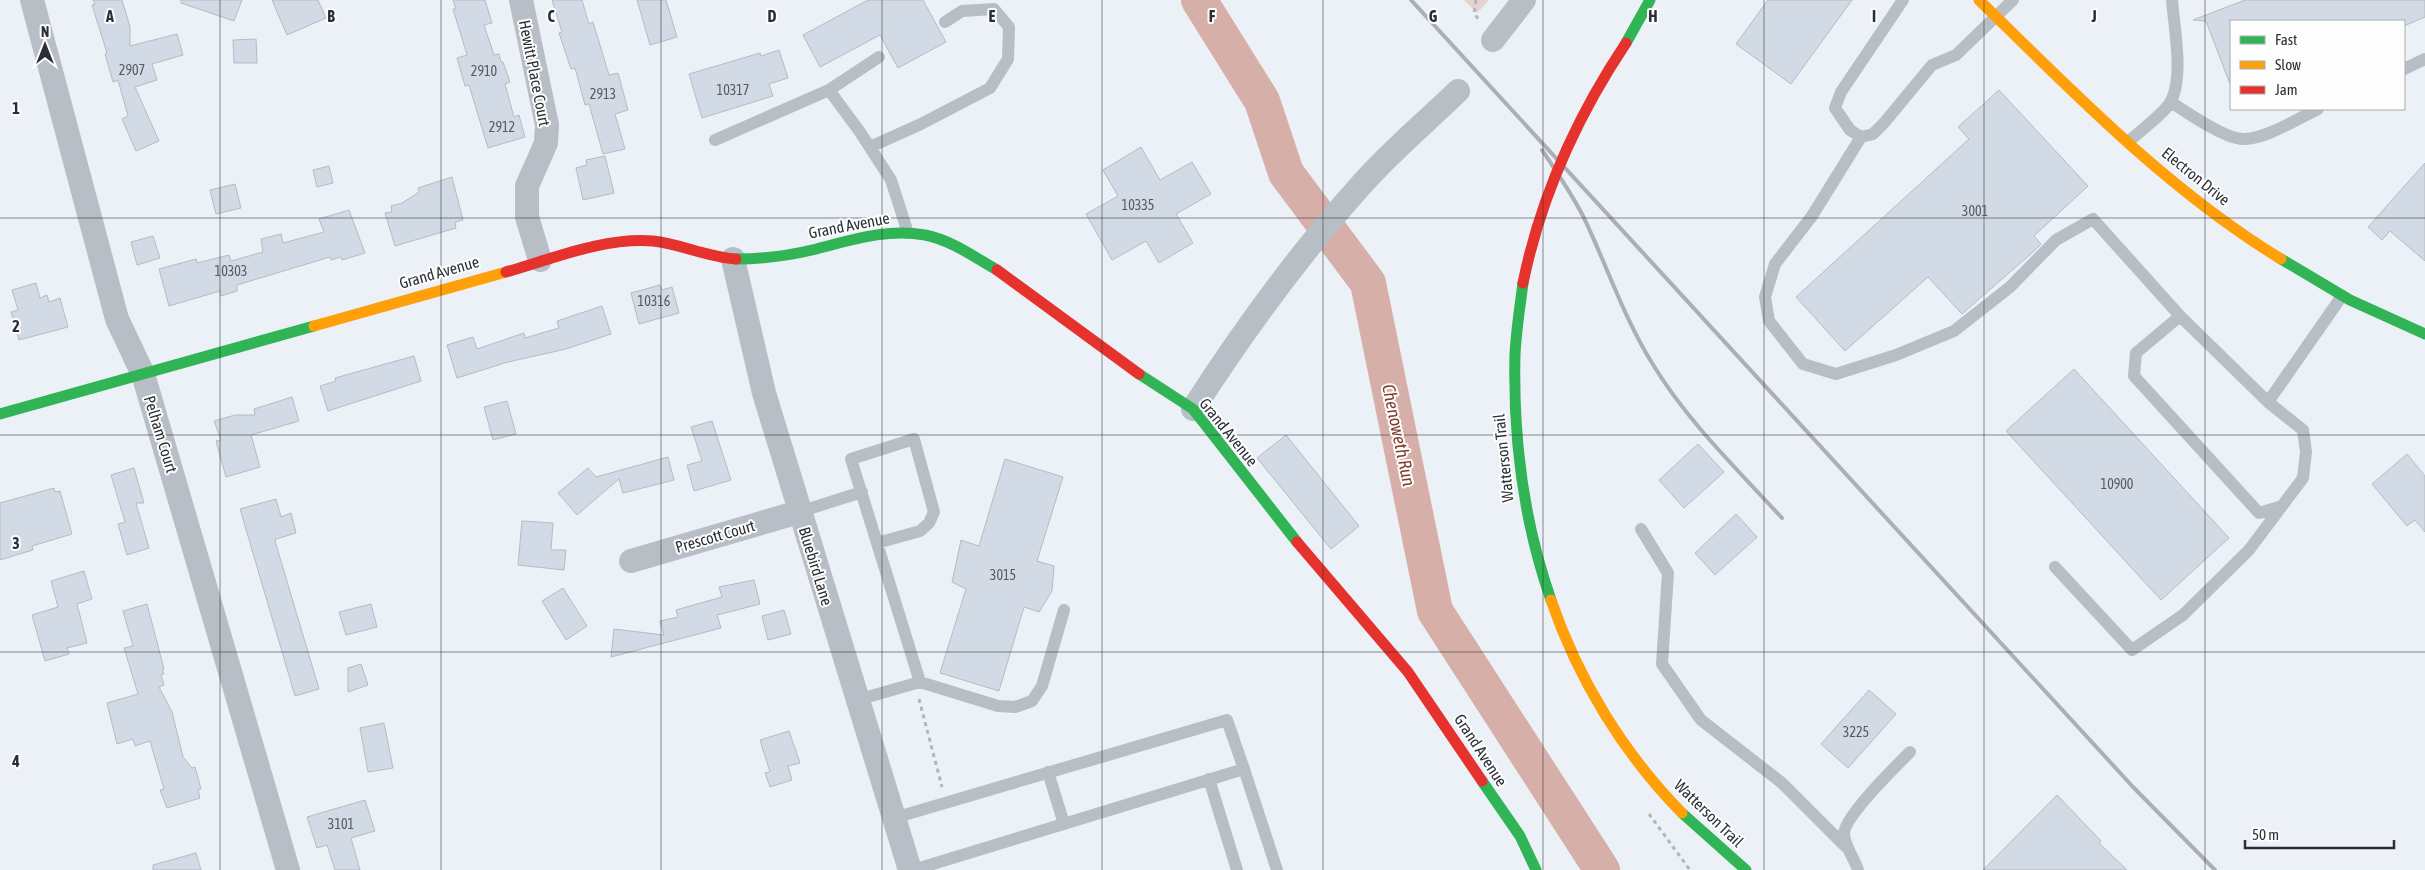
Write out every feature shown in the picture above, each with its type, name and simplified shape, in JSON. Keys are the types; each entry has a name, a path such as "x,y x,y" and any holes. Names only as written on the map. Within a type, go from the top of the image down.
{"street":[{"name":"Pelham Court","path":"32,0 116,319 143,374 288,870"},
{"name":"Hewitt Place Court","path":"521,0 547,125 546,142 528,186 527,217 540,260"},
{"path":"1494,40 1524,0"},
{"name":"Watterson Trail","path":"1650,0 1580,118 1558,166 1540,216 1523,283 1514,371 1514,424 1519,477 1528,529 1542,580 1561,629 1588,685 1610,722 1641,766 1675,806 1708,838 1746,870"},
{"name":"Electron Drive","path":"1979,0 2171,178 2260,246 2342,296 2425,334"},
{"path":"1193,409 1231,350 1276,288 1362,183 1458,91"},
{"name":"Grand Avenue","path":"0,414 582,248 630,240 654,241 685,248 711,257 760,260 881,233 926,235 954,245 1000,272 1140,375 1193,409 1264,502 1408,672 1444,722 1488,792 1520,836 1536,870"},
{"name":"Bluebird Lane","path":"733,259 764,393 799,512 911,870"},
{"name":"Prescott Court","path":"631,561 799,512"}],"lane":[{"path":"1861,137 1850,130 1835,108 1841,92 1903,0"},
{"path":"2013,0 1956,55 1932,65 1884,123 1873,134 1861,137 1812,216 1775,264 1765,297 1769,321 1803,364 1836,374 1896,355 1954,331 2010,287 2056,240 2093,219 2180,316 2268,402 2303,430 2306,452 2302,478 2249,550 2183,615 2132,650 2055,566"},
{"path":"2129,141 2171,102 2177,72 2172,0"},
{"path":"870,148 990,88 1008,59 1009,27 994,9 962,10 945,22"},
{"path":"715,140 830,90 880,57"},
{"path":"2405,68 2425,58"},
{"path":"830,90 891,180 908,233"},
{"path":"2171,102 2202,122 2242,140 2258,137 2316,110"},
{"path":"2268,402 2342,296"},
{"path":"2180,316 2136,353 2134,376 2259,513 2282,506"},
{"path":"877,543 920,531 929,523 934,512 914,440 851,459 918,682"},
{"path":"799,512 862,492"},
{"path":"1641,529 1668,573 1662,664 1701,720 1782,783 1846,847 1858,870"},
{"path":"857,700 918,682 998,706 1015,707 1032,701 1042,686 1064,610"},
{"path":"894,818 1227,720 1277,870"},
{"path":"1846,847 1844,831 1852,815 1910,752"},
{"path":"911,870 1244,769"},
{"path":"1048,772 1064,824"},
{"path":"1209,779 1236,870"}],"path":[{"path":"918,682 946,802"}],"shaded area":[{"path":"1464,0 1489,0 1477,13"}],"building":[{"path":"93,0 122,0 130,27 130,46 177,34 183,55 152,64 157,80 135,87 159,141 136,151 122,119 128,116 118,80 113,82 105,54 107,53 92,5 95,4"},
{"path":"181,0 242,0 234,21 181,3"},
{"path":"272,0 318,0 326,18 287,35"},
{"path":"453,0 485,0 492,23 484,25 494,55 499,54 501,62 503,62 510,82 505,84 514,117 519,115 525,137 488,148 469,85 465,86 457,58 467,55 453,9 456,9"},
{"path":"552,0 582,0 589,24 593,22 609,75 618,73 628,110 615,114 625,149 603,154 589,104 585,105 575,68 571,69 559,33 562,32"},
{"path":"637,0 666,0 677,37 650,45"},
{"path":"868,0 923,0 946,42 898,68 880,35 820,67 803,35"},
{"path":"1768,0 1852,0 1791,84 1736,44"},
{"path":"2245,0 2425,0 2425,17 2405,26 2405,20 2230,20 2230,84 2206,21 2193,20"},
{"path":"256,39 257,63 234,63 233,40"},
{"path":"779,50 788,78 769,84 773,96 702,118 689,74 760,53 761,56"},
{"path":"1999,90 2088,186 2034,236 2041,244 1962,314 1928,277 1845,351 1796,297 1969,139 1958,127"},
{"path":"1141,147 1160,180 1192,162 1211,194 1176,214 1193,243 1159,263 1146,241 1112,260 1086,214 1118,196 1103,170"},
{"path":"605,156 614,193 583,200 576,168 587,165 586,160"},
{"path":"2425,163 2425,261 2390,231 2382,240 2368,227"},
{"path":"329,166 333,183 317,187 313,170"},
{"path":"452,177 463,220 455,222 456,228 395,246 385,213 392,212 391,206 402,203 419,192 418,188"},
{"path":"235,184 241,208 216,214 210,190"},
{"path":"349,210 365,253 342,260 341,257 331,260 330,257 237,285 237,291 221,296 220,291 169,306 159,269 196,259 197,263 229,255 231,261 263,252 261,239 281,234 283,243 324,232 319,219"},
{"path":"153,236 160,258 137,265 131,242"},
{"path":"36,283 40,298 47,295 49,302 60,298 68,327 19,340 11,312 18,310 12,290"},
{"path":"660,285 662,290 672,287 679,313 639,324 631,293"},
{"path":"602,306 611,334 566,349 508,362 457,378 447,345 473,337 477,349 524,333 525,338 559,328 557,321"},
{"path":"414,356 421,381 328,411 320,386 336,381 335,378"},
{"path":"2074,369 2229,538 2161,600 2006,431"},
{"path":"292,397 299,421 251,435 260,467 226,477 216,441 221,440 214,421 235,415 255,415 254,409"},
{"path":"507,401 516,434 493,440 484,407"},
{"path":"712,421 731,480 694,491 687,465 702,461 691,427"},
{"path":"1286,435 1359,526 1331,549 1257,458"},
{"path":"1698,444 1724,472 1684,508 1659,480"},
{"path":"2407,454 2425,476 2425,532 2415,520 2407,526 2372,484"},
{"path":"668,457 674,480 623,493 619,479 577,515 558,493 588,468 596,477"},
{"path":"1005,459 1063,477 1037,561 1054,566 1052,591 1039,612 1024,607 999,691 940,673 966,589 952,582 961,540 979,546"},
{"path":"134,468 144,503 136,503 149,548 127,555 118,524 125,522 111,475"},
{"path":"54,488 55,492 60,491 72,534 32,546 33,550 0,560 0,503"},
{"path":"276,499 281,517 291,513 296,533 276,539 275,541 319,689 295,696 240,509"},
{"path":"1736,514 1757,537 1715,575 1695,553"},
{"path":"522,521 553,523 551,550 566,550 564,570 518,565"},
{"path":"84,571 92,599 77,604 87,643 67,648 69,654 45,661 32,615 58,607 51,581"},
{"path":"754,580 760,604 717,615 721,628 611,657 614,629 664,635 660,621 678,617 676,610 722,597 719,587"},
{"path":"563,588 587,626 566,640 542,601"},
{"path":"147,604 164,669 162,669 164,674 161,675 164,685 159,687 172,712 183,757 192,768 195,767 201,789 198,790 200,798 167,808 160,790 164,789 150,741 135,746 133,739 117,744 107,703 138,694 124,648 133,646 123,611"},
{"path":"371,604 377,627 346,635 339,612"},
{"path":"784,610 791,634 768,640 762,616"},
{"path":"361,664 368,685 348,692 348,668"},
{"path":"1869,690 1896,714 1848,768 1821,744"},
{"path":"384,723 393,768 368,772 360,728"},
{"path":"789,731 800,763 788,766 792,780 770,787 765,773 770,772 760,740"},
{"path":"2057,795 2101,841 2099,843 2127,870 1983,870"},
{"path":"365,800 375,831 351,838 360,870 335,870 327,845 317,848 307,817"},
{"path":"196,853 201,870 153,870 153,865"}],"waterway":[{"name":"Chenoweth Run","path":"1199,0 1262,101 1286,173 1368,283 1435,611 1602,870"}],"railway":[{"path":"1411,0 2133,787 2215,870"},
{"path":"1542,150 1579,209 1633,328 1652,363 1696,424 1782,518"}],"traffic: fast":[{"path":"1626,43 1650,0"},
{"path":"736,259 784,255 881,234 910,233 935,237 997,270"},
{"path":"2281,259 2350,300 2425,334"},
{"path":"1523,283 1515,355 1518,448 1533,540 1551,600"},
{"path":"0,414 314,326"},
{"path":"1139,374 1193,409 1297,542"},
{"path":"1482,781 1520,836 1536,870"},
{"path":"1682,813 1746,870"}],"traffic: slow":[{"path":"1979,0 2086,104 2161,171 2239,232 2281,259"},
{"path":"314,326 506,272"},
{"path":"1551,600 1575,658 1605,714 1640,766 1682,813"}],"traffic: jam":[{"path":"1523,283 1540,219 1562,158 1591,100 1626,43"},
{"path":"506,272 578,250 616,242 653,241 715,256 736,259"},
{"path":"997,270 1139,374"},
{"path":"1297,542 1408,672 1482,781"}]}
